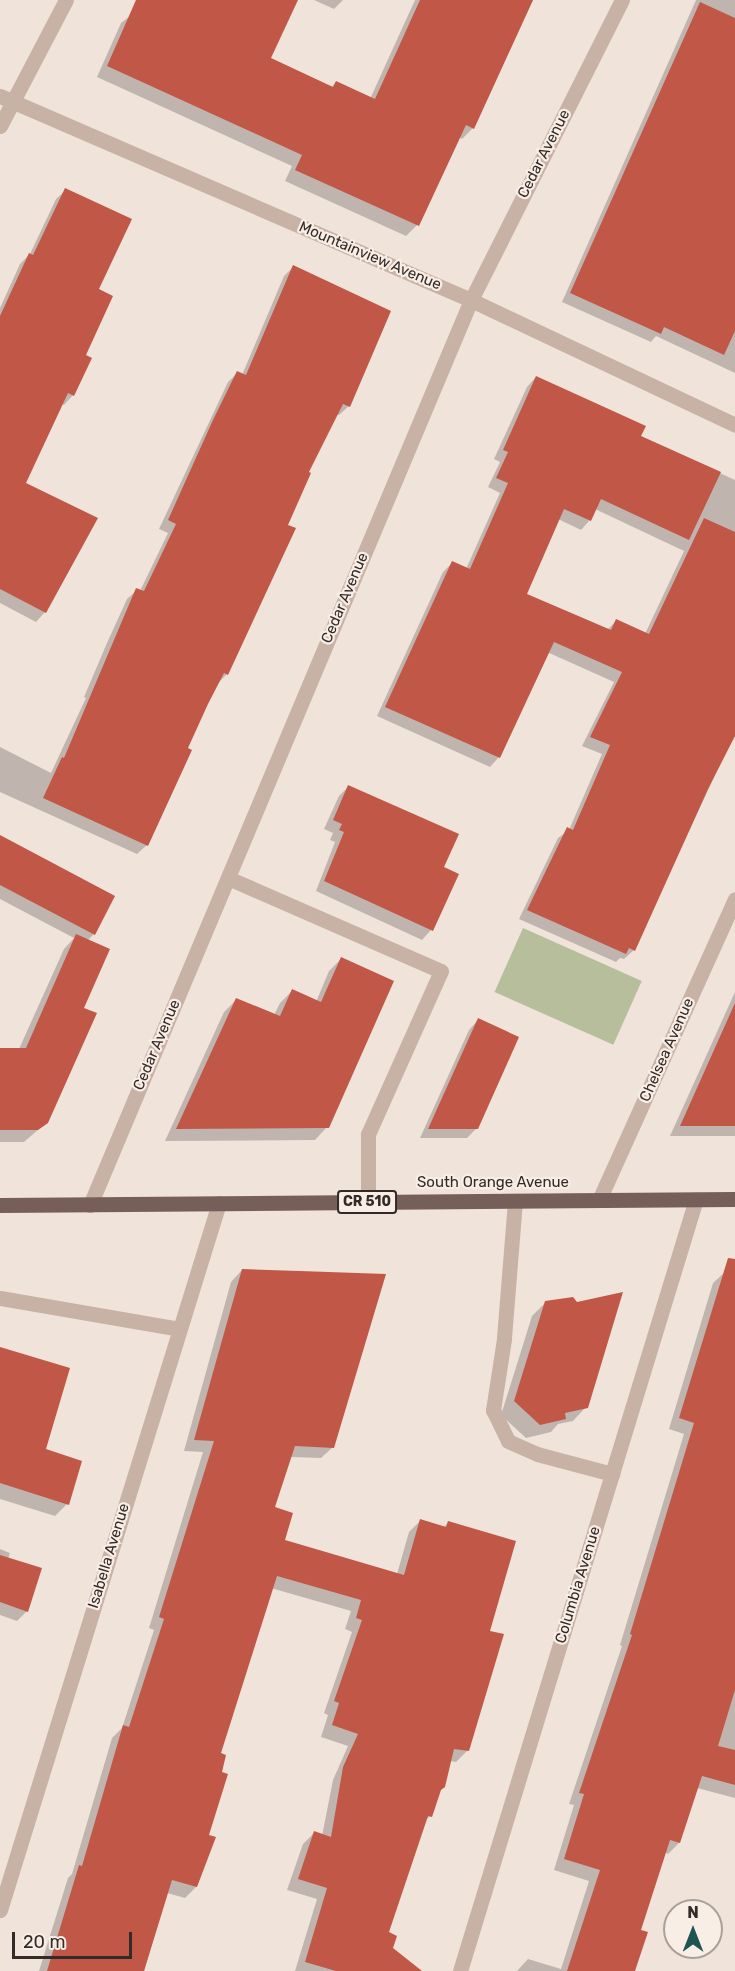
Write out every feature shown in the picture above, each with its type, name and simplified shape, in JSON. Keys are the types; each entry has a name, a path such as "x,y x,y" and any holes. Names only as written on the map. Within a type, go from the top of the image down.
{"main road":[{"name":"South Orange Avenue","path":"0,1205 735,1199"}],"street":[{"path":"0,126 5,99 66,0"},
{"name":"Cedar Avenue","path":"90,1205 471,300 622,0"},
{"name":"Mountainview Avenue","path":"5,99 471,300 735,425"},
{"path":"228,878 441,971 368,1134 368,1202"},
{"name":"Chelsea Avenue","path":"599,1200 735,899"},
{"name":"Columbia Avenue","path":"459,1971 696,1199"},
{"path":"516,1201 504,1340 493,1410 508,1441 537,1454 612,1474"},
{"name":"Isabella Avenue","path":"0,1910 219,1203"},
{"path":"0,1298 179,1329"}],"green space":[{"path":"523,928 642,981 613,1045 495,992"}],"building":[{"path":"136,0 298,0 271,58 333,87 336,81 375,99 420,0 533,0 474,129 466,125 419,226 295,170 302,155 107,66"},
{"path":"700,2 735,18 735,331 724,355 664,327 661,334 570,293"},
{"path":"65,188 132,219 99,289 113,296 86,355 92,358 74,396 68,393 26,483 98,518 46,613 0,589 0,316 29,253 33,255"},
{"path":"293,265 391,311 350,407 343,404 309,472 311,473 288,525 296,528 228,675 224,673 208,704 188,748 192,750 148,846 43,798 62,757 64,758 136,588 144,591 176,524 168,520 213,420 237,371 246,375"},
{"path":"536,376 646,426 641,436 721,472 689,540 601,499 591,521 564,509 527,594 611,630 616,619 649,634 704,518 735,532 735,736 708,789 635,951 629,948 626,954 527,910 567,827 573,830 610,745 590,737 622,672 554,642 500,758 385,707 452,561 470,569 508,483 496,478 508,452 503,450"},
{"path":"348,785 459,834 444,867 459,874 433,931 324,881 344,832 339,830 342,824 333,820"},
{"path":"0,835 115,896 95,935 0,885"},
{"path":"76,934 110,949 84,1008 97,1013 48,1123 38,1130 0,1130 0,1048 26,1048"},
{"path":"341,957 394,981 329,1128 176,1129 236,998 280,1016 292,989 321,1002"},
{"path":"735,1003 735,1126 680,1126"},
{"path":"478,1018 519,1037 478,1129 428,1129"},
{"path":"728,1258 735,1259 735,1690 718,1746 735,1750 735,1785 702,1776 680,1843 670,1840 641,1930 648,1932 635,1971 567,1971 600,1870 564,1859 584,1794 579,1793 632,1635 630,1634 694,1423 679,1418"},
{"path":"242,1269 386,1274 334,1448 295,1446 275,1507 293,1513 285,1540 404,1575 420,1519 446,1527 448,1521 516,1541 490,1631 504,1634 469,1751 454,1749 445,1787 441,1790 432,1817 428,1816 389,1932 397,1936 393,1948 422,1971 336,1971 305,1962 327,1888 298,1879 314,1831 331,1837 343,1767 358,1734 332,1725 339,1703 334,1701 362,1620 356,1618 361,1600 277,1576 221,1753 226,1755 222,1772 228,1774 209,1835 216,1837 197,1887 172,1880 144,1971 47,1971 79,1865 82,1866 123,1725 129,1727 164,1619 159,1617 214,1441 194,1440"},
{"path":"623,1292 588,1408 565,1413 566,1419 540,1425 514,1401 545,1301 573,1297 577,1302"},
{"path":"0,1347 70,1368 46,1449 82,1461 69,1505 0,1483"},
{"path":"0,1555 42,1568 28,1612 0,1602"}]}
